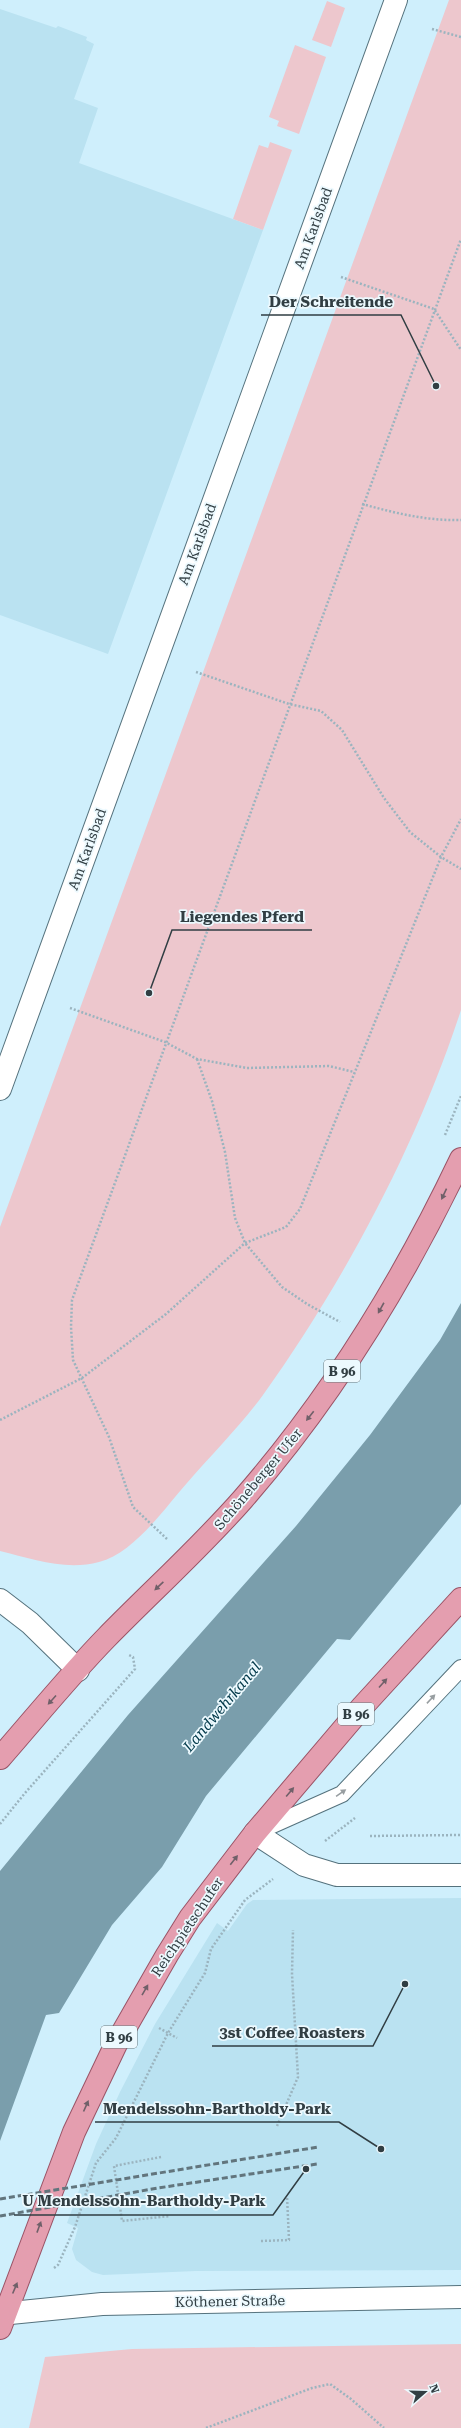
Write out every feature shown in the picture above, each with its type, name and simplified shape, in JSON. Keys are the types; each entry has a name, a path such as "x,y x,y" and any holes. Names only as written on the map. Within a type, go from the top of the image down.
{"main road":[{"name":"Schöneberger Ufer","path":"0,1758 106,1638 188,1560 244,1499 320,1403 366,1336 424,1234 461,1159"},
{"name":"Reichpietschufer","path":"2,2318 74,2132 116,2044 144,1992 190,1918 255,1833 363,1706 461,1599"}],"street":[{"name":"Am Karlsbad","path":"0,1089 396,0"},
{"path":"0,1600 30,1623 78,1670"},
{"path":"255,1833 304,1865 337,1875 461,1875"},
{"name":"Köthener Straße","path":"2,2318 81,2305 145,2302 461,2298"}],"lane":[{"path":"255,1833 342,1794 461,1668"}],"path":[{"path":"432,29 461,37"},
{"path":"158,1530 133,1507 109,1437 73,1360 70,1327 72,1300 362,504 461,239"},
{"path":"341,277 434,309 461,350"},
{"path":"362,504 405,516 443,521 461,520"},
{"path":"196,672 289,704 321,711 342,730 384,798 410,832 441,857 461,870"},
{"path":"0,1420 82,1378 166,1314 245,1243 286,1227 300,1209 441,857 461,819"},
{"path":"70,1008 165,1042 197,1059 247,1068 329,1066 354,1072"},
{"path":"197,1059 216,1116 225,1152 235,1218 245,1243 282,1287 317,1309"},
{"path":"442,1142 461,1096"},
{"path":"0,1824 25,1793 135,1669 133,1657"},
{"path":"370,1836 461,1835"},
{"path":"75,2227 96,2164 116,2138 168,2033 205,1972 211,1949 225,1929"},
{"path":"277,2126 298,2077 292,1974 293,1930"},
{"path":"157,2026 177,2038"},
{"path":"161,2157 114,2166 122,2221 170,2216"},
{"path":"261,2241 289,2240 287,2196"},
{"path":"206,2428 312,2388 330,2384 351,2399 384,2428"}],"shaded area":[{"path":"449,0 461,0 461,1010 423,1111 401,1161 376,1210 322,1305 293,1351 263,1395 245,1418 196,1472 148,1529 124,1550 112,1557 99,1562 87,1564 62,1565 0,1551 0,1227"},
{"path":"327,1 345,8 331,47 312,40"},
{"path":"0,9 56,28 58,26 87,37 86,40 94,44 74,99 98,108 79,163 263,230 108,654 0,615"},
{"path":"295,45 326,57 299,134 277,126 279,121 269,117"},
{"path":"270,142 292,150 263,230 233,219 259,145 268,148"},
{"path":"461,1898 461,2270 196,2271 103,2275 92,2272 76,2260 72,2249 78,2228 67,2223 96,2144 120,2092 155,2024 217,1923 228,1931 247,1904 253,1900"},
{"path":"461,2344 461,2428 29,2428 45,2357 132,2349"}],"water":[{"name":"Landwehrkanal","path":"461,1303 461,1504 350,1640 337,1639 206,1796 162,1867 112,1925 59,2013 46,2015 0,2141 0,1871 128,1715 296,1526 370,1435 440,1340"}],"railway":[{"path":"0,2199 318,2147"},
{"path":"0,2216 158,2188 317,2164"}],"place":[{"name":"Der Schreitende","path":"436,386"},
{"name":"Liegendes Pferd","path":"149,993"},
{"name":"3st Coffee Roasters","path":"405,1984"},
{"name":"Mendelssohn-Bartholdy-Park","path":"381,2149"},
{"name":"U Mendelssohn-Bartholdy-Park","path":"306,2169"}]}
